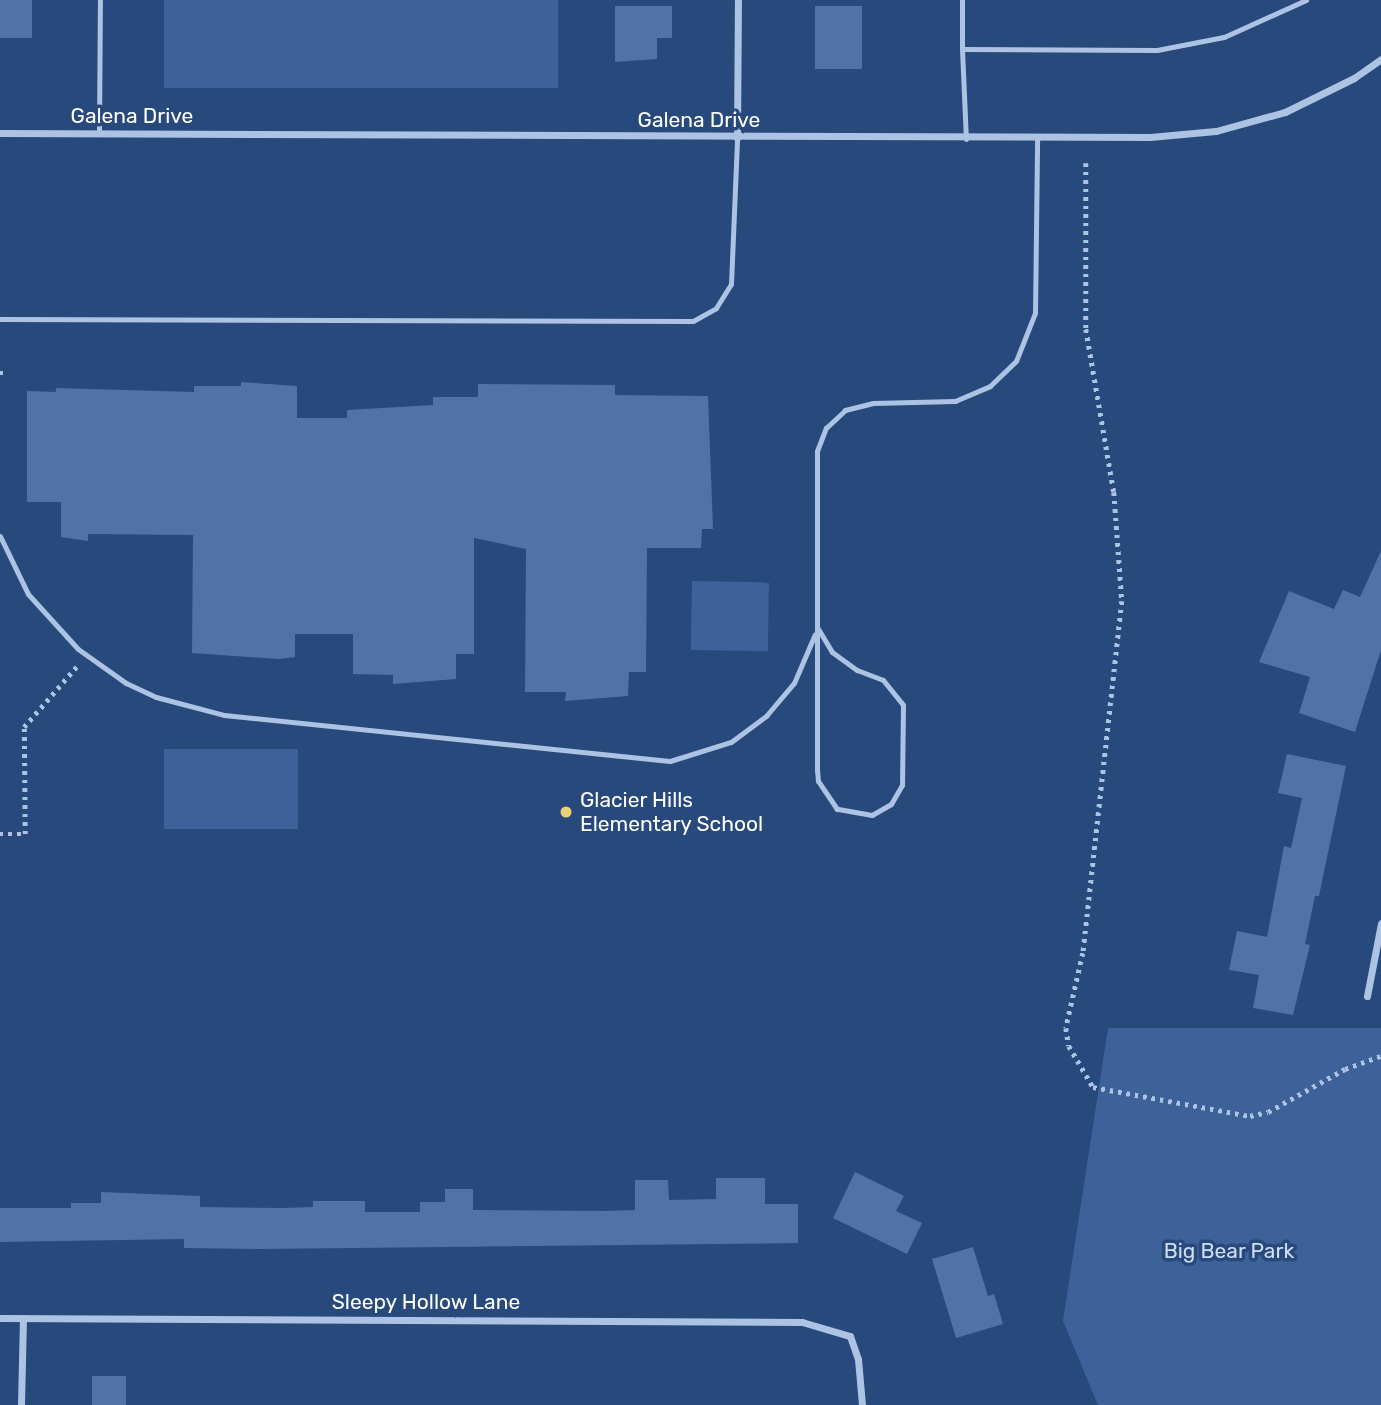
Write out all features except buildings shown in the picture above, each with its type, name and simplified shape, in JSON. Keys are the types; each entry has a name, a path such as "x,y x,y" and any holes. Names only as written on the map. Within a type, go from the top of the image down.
{"street":[{"path":"737,138 738,0"},
{"name":"Galena Drive","path":"0,133 1037,139 1216,131 1285,112 1354,78 1381,58"},
{"path":"1367,996 1381,923"},
{"name":"Sleepy Hollow Lane","path":"0,1318 767,1321 830,1327 850,1336 858,1359 862,1405"},
{"path":"21,1405 23,1318"}],"lane":[{"path":"99,133 100,0"},
{"path":"962,0 966,139"},
{"path":"962,49 1157,50 1224,37 1306,0"},
{"path":"0,319 693,321 716,308 731,284 737,138"},
{"path":"817,627 832,652 857,670 883,680 903,705 902,785 891,804 872,814 837,809 818,781 817,627 820,439 834,419 858,405 955,401 990,386 1016,361 1035,313 1037,139"},
{"path":"0,536 29,594 87,656 156,697 223,715 670,761 731,743 766,716 794,683 817,627"}],"path":[{"path":"1086,163 1086,329 1114,492 1122,601 1083,953 1066,1028 1069,1046 1093,1087 1250,1116 1268,1112 1345,1069 1381,1056"},
{"path":"0,373 8,373"},
{"path":"0,834 25,834 24,727 87,656"}],"green space":[{"path":"164,0 558,0 558,88 164,88"},
{"path":"692,581 769,582 768,651 691,650"},
{"path":"164,749 298,749 298,829 164,829"},
{"name":"Big Bear Park","path":"1108,1028 1381,1028 1381,1405 1098,1405 1063,1321"}],"place":[{"name":"Glacier Hills Elementary School","path":"566,812"}]}
